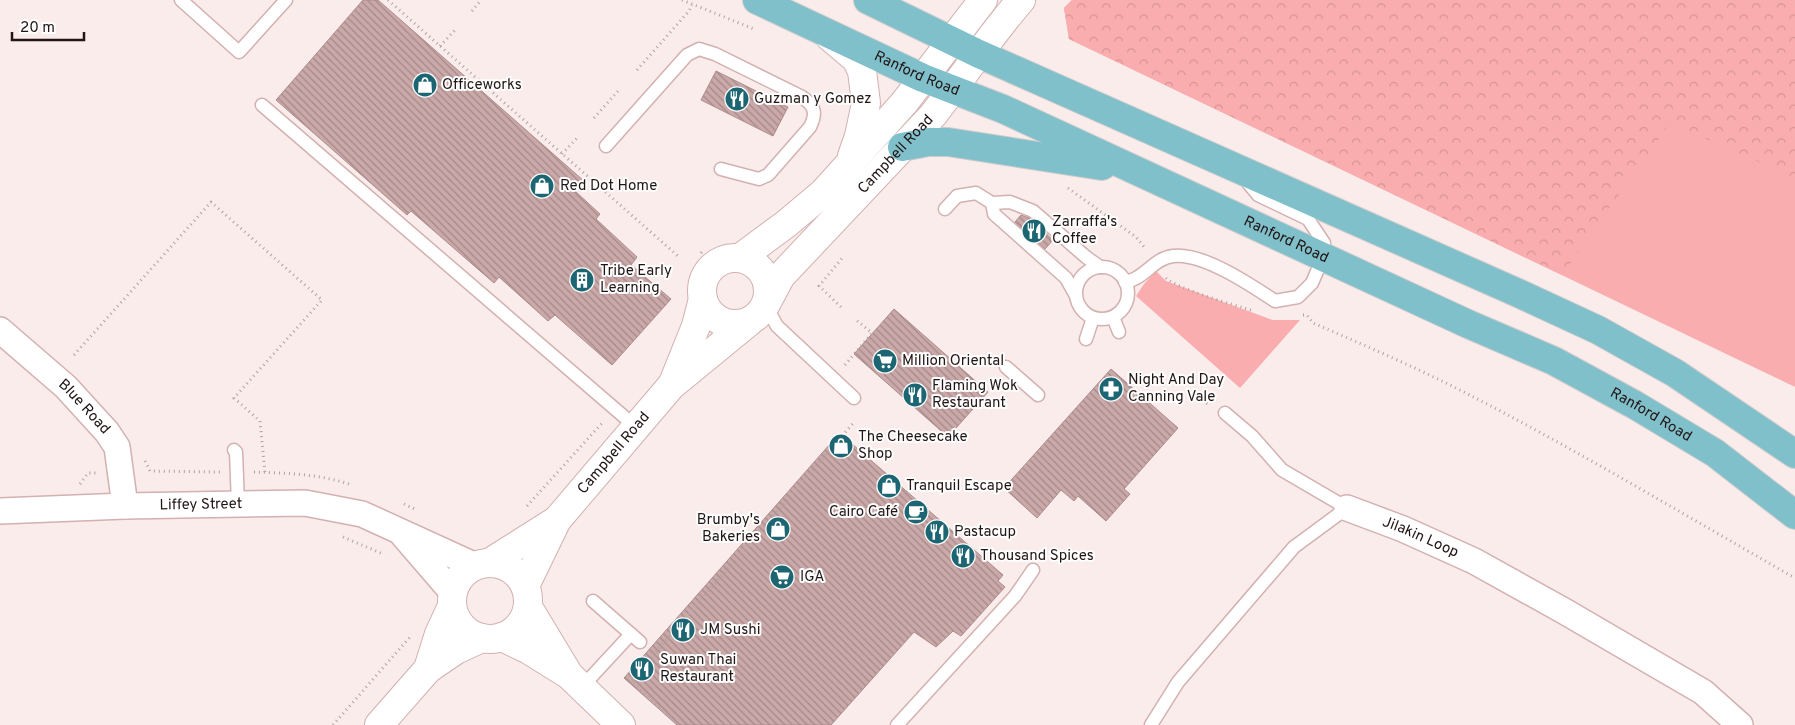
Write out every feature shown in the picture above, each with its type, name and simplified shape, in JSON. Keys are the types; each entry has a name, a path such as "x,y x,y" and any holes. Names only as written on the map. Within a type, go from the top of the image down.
{"main road":[{"name":"Ranford Road","path":"757,0 923,78 1003,109 1554,361 1635,405 1715,453 1795,515"},
{"path":"868,0 979,54 1598,330 1675,373 1795,454"},
{"path":"902,147 928,142 948,142 1135,171"}],"street":[{"name":"Campbell Road","path":"740,258 786,224 823,193 904,102 983,0"},
{"name":"Campbell Road","path":"379,725 428,669 456,650 512,633 519,625 527,597 557,520 671,386 761,316 781,276 933,115 997,28 1021,0"},
{"name":"Campbell Road","path":"821,29 856,59 862,71 866,102 860,136 849,165"},
{"path":"728,258 740,258 752,262 761,269 767,280 769,292 761,316 737,325 720,321 707,310 702,300 702,287 704,278 710,268 728,258"},
{"name":"Campbell Road","path":"671,386 696,326 702,300"},
{"name":"Blue Road","path":"0,330 66,387 107,432 117,447 125,506"},
{"name":"Liffey Street","path":"0,511 125,506 305,503 362,514 482,564"},
{"name":"Jilakin Loop","path":"1347,508 1412,533 1474,561 1703,692 1740,725"},
{"name":"Campbell Road","path":"428,669 439,634 453,600 457,582 465,572 557,520"},
{"name":"Liffey Street","path":"398,530 453,600"},
{"path":"482,564 501,565 513,570 520,577 527,597 575,681"},
{"path":"453,600 456,618 472,634 492,638 528,650 575,681 621,725"}],"lane":[{"path":"181,0 239,52 286,0"},
{"path":"606,146 687,55 699,49 715,54 802,97 810,102 814,109 814,118 810,127 768,175 759,179 721,169"},
{"path":"262,105 636,427"},
{"path":"1126,282 1137,278 1155,262 1172,256 1198,258 1275,300 1298,297 1312,283 1323,257 1324,243 1308,218 1258,195 1236,168"},
{"path":"945,209 957,196 976,193 992,203 1010,202 1033,211 1100,267"},
{"path":"992,203 994,214 1066,278 1081,309 1086,314 1100,319 1113,317 1125,306 1127,298 1126,282 1115,271 1100,267 1092,268 1080,279 1075,294"},
{"path":"761,316 813,351 854,398"},
{"path":"1113,317 1119,332"},
{"path":"1086,339 1093,318"},
{"path":"1006,367 1038,395"},
{"path":"1151,725 1178,682 1294,547 1347,508 1282,470 1252,436 1225,412"},
{"path":"234,450 236,452 238,504"},
{"path":"897,725 1016,596 1033,570"},
{"path":"575,681 635,638 593,601"}],"path":[{"path":"388,0 679,257"},
{"path":"472,11 481,0"},
{"path":"637,70 689,11 692,5"},
{"path":"440,46 455,30"},
{"path":"594,118 619,90"},
{"path":"562,154 578,137"},
{"path":"1063,185 1136,237 1161,273 1169,281 1258,312"},
{"path":"74,355 211,202 322,300 234,398 260,421 265,472"},
{"path":"701,253 704,249"},
{"path":"841,307 819,286 843,257"},
{"path":"1300,316 1307,315 1313,323 1369,346 1444,382 1547,436 1795,578"},
{"path":"844,366 872,333 855,318"},
{"path":"524,510 604,421"},
{"path":"679,725 631,682 854,421"},
{"path":"339,536 382,553 389,558"},
{"path":"333,725 410,636"}],"green space":[{"path":"1072,0 1795,0 1795,387 1069,39 1064,8"},
{"path":"1072,0 1795,0 1795,178 1670,123 1562,275 1069,39 1064,8"},
{"path":"1156,271 1166,281 1273,320 1300,320 1240,388 1136,296"}],"building":[{"path":"363,0 378,0 584,181 575,191 600,214 596,219 637,257 631,265 671,299 612,365 555,315 548,321 499,277 494,283 411,211 407,215 276,100"},
{"path":"716,71 788,107 773,136 701,100"},
{"path":"1021,215 1029,218 1053,240 1045,249 1015,222"},
{"path":"894,309 988,392 948,437 854,354"},
{"path":"1111,369 1178,428 1124,489 1130,494 1106,521 1078,496 1074,501 1061,490 1037,518 1004,488"},
{"path":"851,443 1003,575 998,581 1005,587 961,636 953,631 936,647 914,632 831,725 677,725 624,678 830,444"}],"place":[{"name":"Officeworks","path":"425,85"},
{"name":"Guzman y Gomez","path":"737,99"},
{"name":"Red Dot Home","path":"542,186"},
{"name":"Zarraffa's Coffee","path":"1034,231"},
{"name":"Tribe Early Learning","path":"582,280"},
{"name":"Million Oriental","path":"885,361"},
{"name":"Night And Day Canning Vale","path":"1111,389"},
{"name":"Flaming Wok Restaurant","path":"915,395"},
{"name":"The Cheesecake Shop","path":"841,446"},
{"name":"Tranquil Escape","path":"889,486"},
{"name":"Cairo Café","path":"916,512"},
{"name":"Brumby's Bakeries","path":"778,529"},
{"name":"Pastacup","path":"937,532"},
{"name":"Thousand Spices","path":"963,556"},
{"name":"IGA","path":"782,577"},
{"name":"JM Sushi","path":"683,630"},
{"name":"Suwan Thai Restaurant","path":"642,669"}]}
